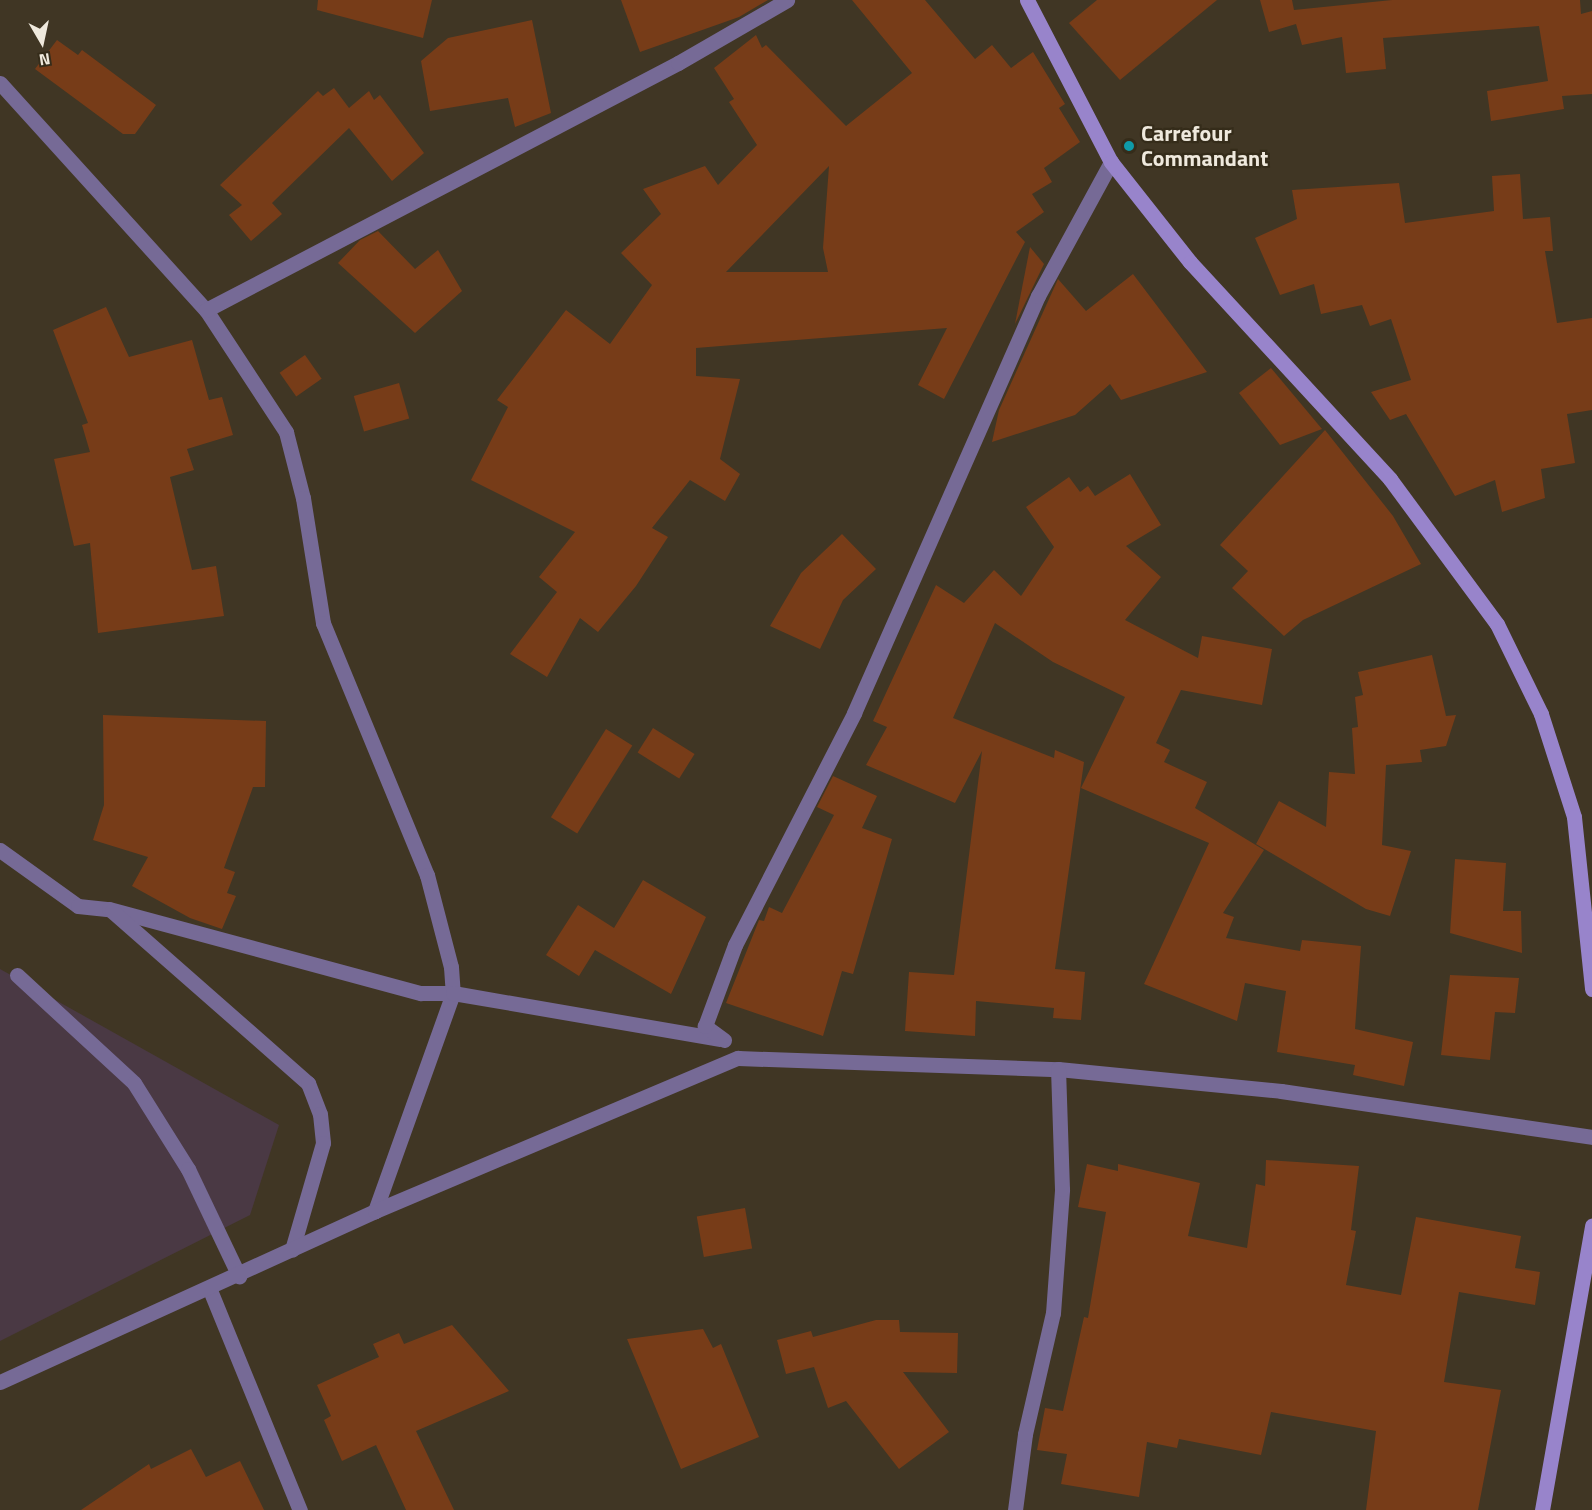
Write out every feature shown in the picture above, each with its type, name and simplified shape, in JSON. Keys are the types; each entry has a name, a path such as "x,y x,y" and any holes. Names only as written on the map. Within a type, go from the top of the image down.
{"street":[{"path":"206,310 678,63 787,0"},
{"path":"1027,0 1111,162 1190,262 1390,479 1497,624 1541,714 1574,818 1592,989"},
{"path":"0,82 206,310 286,432 303,498 323,623 427,875 453,993 375,1211"},
{"path":"738,1058 724,1040 705,1026 735,945 854,713 1038,296 1111,162"},
{"path":"0,850 78,906 109,909 420,993 453,993 724,1040"},
{"path":"109,909 308,1083 320,1114 323,1143 292,1250"},
{"path":"17,975 134,1083 188,1169 239,1276"},
{"path":"0,1382 210,1290 375,1211 738,1058 1058,1069 1281,1091 1592,1137"},
{"path":"1016,1510 1025,1434 1053,1313 1062,1189 1058,1069"},
{"path":"1542,1510 1592,1225"},
{"path":"210,1290 300,1510"}],"shaded area":[{"path":"0,969 279,1125 250,1215 0,1341"}],"building":[{"path":"318,0 432,0 423,38 317,10"},
{"path":"621,0 768,0 739,17 640,52"},
{"path":"852,0 925,0 975,59 992,45 1011,68 1033,52 1065,104 1059,108 1080,142 1044,168 1052,182 1032,194 1044,212 1016,232 1025,242 944,399 918,385 947,328 696,348 696,376 740,379 720,459 740,474 725,501 690,480 652,528 668,537 636,586 598,632 580,618 547,677 510,654 557,592 539,577 575,532 471,480 508,407 497,400 566,310 610,344 652,285 621,253 661,214 643,189 705,166 718,185 757,145 729,102 734,99 714,68 756,35 762,48 766,45 846,126 912,73","holes":["829,166 823,248 828,272 726,272"]},
{"path":"1097,0 1217,0 1120,80 1069,23"},
{"path":"1260,0 1292,0 1294,10 1392,0 1580,0 1581,14 1592,11 1592,94 1562,96 1564,109 1491,121 1487,91 1548,81 1539,26 1383,38 1386,69 1346,73 1342,37 1302,45 1296,24 1269,32"},
{"path":"532,20 551,113 515,127 508,98 430,111 421,61 448,38"},
{"path":"57,40 78,55 82,50 156,105 135,134 123,134 35,69"},
{"path":"334,88 349,108 369,91 374,100 380,95 424,153 392,181 349,128 272,203 282,214 251,241 229,215 242,205 220,185 318,91 323,96"},
{"path":"1520,174 1523,219 1550,217 1553,251 1545,251 1557,323 1592,318 1592,410 1567,414 1575,463 1541,469 1545,498 1502,512 1495,480 1455,496 1406,414 1390,420 1371,392 1411,380 1391,319 1370,326 1362,305 1321,314 1314,284 1280,295 1255,238 1297,219 1292,190 1399,183 1405,223 1494,211 1492,176"},
{"path":"378,231 415,269 438,250 462,291 415,333 338,263 360,240"},
{"path":"1030,247 1044,264 1015,324"},
{"path":"1133,274 1207,372 1121,400 1110,384 1075,415 992,442 999,410 1058,279 1086,311"},
{"path":"106,307 129,357 192,340 209,400 222,397 233,435 187,449 194,470 170,477 192,570 216,566 224,616 98,633 90,543 74,546 54,459 90,452 82,425 88,423 53,330"},
{"path":"305,355 322,379 296,397 280,373"},
{"path":"1271,368 1322,429 1280,445 1239,393"},
{"path":"399,383 409,419 364,432 354,396"},
{"path":"1325,430 1393,516 1421,564 1303,620 1284,636 1232,588 1248,571 1220,545"},
{"path":"1130,474 1161,525 1126,546 1161,577 1125,620 1198,658 1202,636 1272,649 1262,705 1181,690 1156,743 1170,750 1164,762 1207,782 1195,808 1264,850 1223,913 1234,917 1226,938 1300,951 1302,940 1361,946 1355,1029 1413,1042 1404,1086 1353,1075 1355,1065 1277,1052 1286,991 1245,983 1237,1021 1144,984 1209,843 1081,788 1125,697 1053,662 995,623 953,718 1054,758 1055,750 1084,762 1055,969 1085,972 1081,1020 1053,1018 1054,1008 976,1001 975,1036 905,1031 909,972 954,975 982,751 955,803 866,765 887,727 873,721 936,585 964,603 994,570 1021,596 1054,547 1026,507 1069,477 1080,492 1088,486 1095,496"},
{"path":"842,534 876,569 843,600 820,649 770,626 801,573"},
{"path":"1432,655 1446,716 1456,715 1446,746 1420,750 1422,762 1386,765 1382,845 1411,851 1390,916 1366,909 1256,844 1279,801 1326,827 1329,772 1355,774 1352,728 1358,727 1355,697 1363,695 1358,672"},
{"path":"103,715 266,721 265,787 253,787 224,868 235,872 227,893 236,896 222,929 190,918 132,886 148,857 93,840 104,805"},
{"path":"653,728 695,754 679,779 638,753"},
{"path":"606,729 632,745 577,834 551,817"},
{"path":"833,776 877,796 862,828 892,839 853,974 842,971 823,1036 726,1003 759,920 764,921 769,907 782,913 834,815 817,807"},
{"path":"1455,859 1506,863 1503,911 1521,911 1522,953 1450,933"},
{"path":"643,880 706,917 671,994 595,950 579,976 546,955 578,905 614,928"},
{"path":"1450,975 1519,978 1515,1013 1495,1012 1490,1060 1441,1055"},
{"path":"1266,1160 1359,1166 1351,1230 1356,1231 1346,1285 1401,1295 1416,1217 1521,1236 1515,1268 1540,1272 1535,1305 1459,1292 1444,1382 1501,1390 1478,1510 1366,1510 1376,1431 1271,1412 1261,1455 1179,1439 1177,1448 1147,1442 1139,1497 1061,1484 1067,1454 1037,1450 1045,1408 1063,1411 1084,1317 1088,1318 1106,1212 1078,1207 1087,1164 1118,1171 1118,1164 1200,1183 1188,1236 1247,1248 1256,1184 1265,1186"},
{"path":"745,1208 752,1248 704,1257 697,1217"},
{"path":"876,1320 899,1320 900,1332 958,1333 957,1373 903,1372 949,1432 899,1469 846,1401 828,1408 814,1367 786,1374 777,1340 811,1331 813,1337"},
{"path":"452,1325 509,1391 416,1431 454,1510 406,1510 376,1445 342,1461 324,1420 331,1416 317,1385 379,1357 373,1344 399,1333 404,1344"},
{"path":"703,1329 713,1348 721,1344 759,1437 681,1469 627,1339"},
{"path":"191,1449 206,1477 240,1461 264,1510 81,1510 149,1464 151,1469"}],"place":[{"name":"Carrefour Commandant","path":"1129,146"}]}
